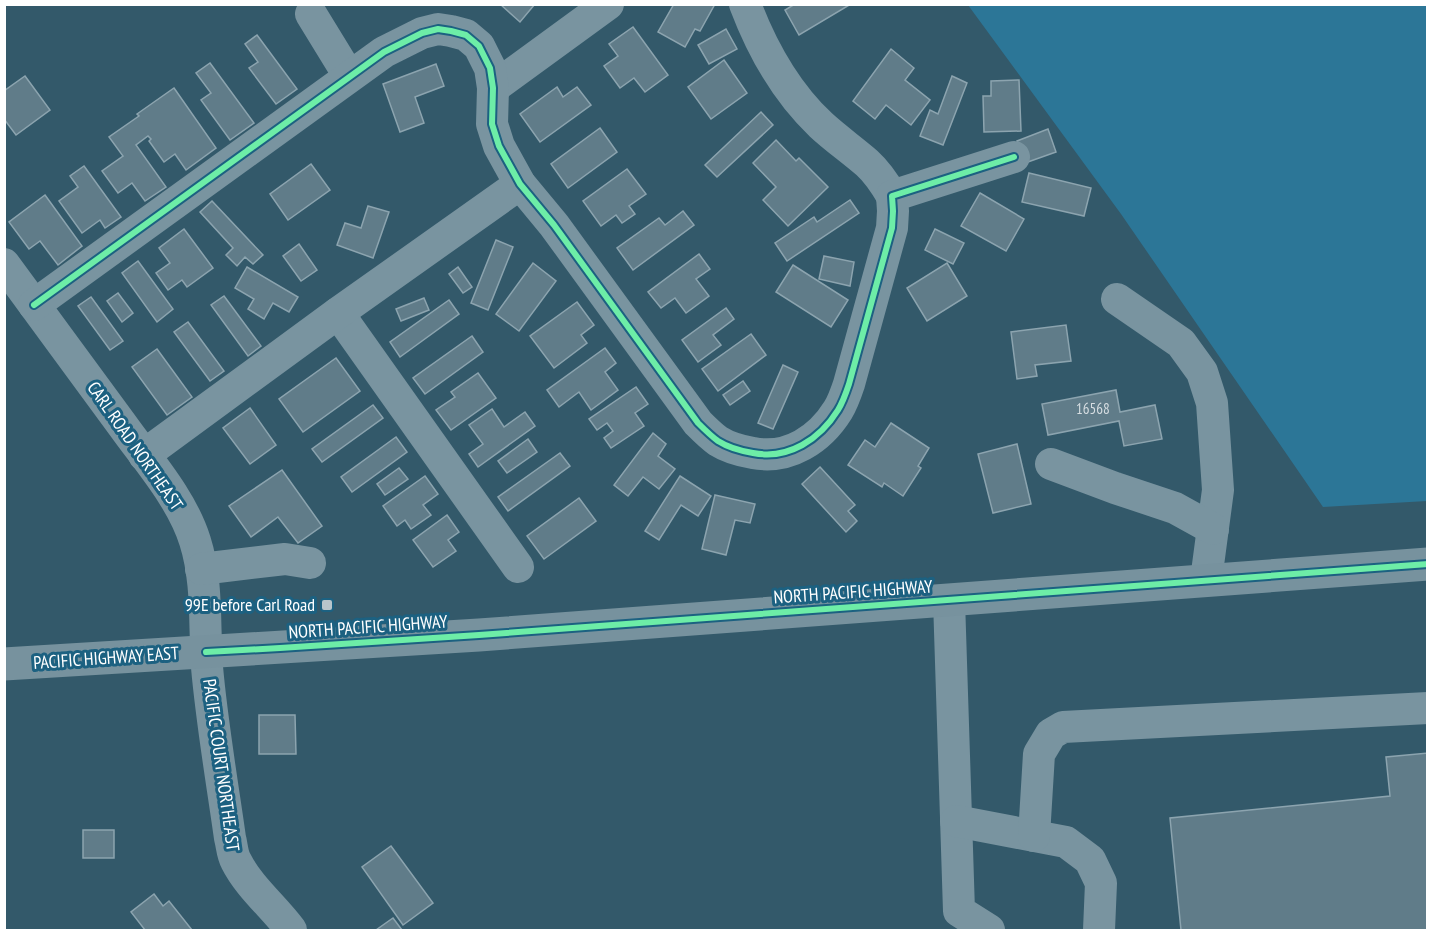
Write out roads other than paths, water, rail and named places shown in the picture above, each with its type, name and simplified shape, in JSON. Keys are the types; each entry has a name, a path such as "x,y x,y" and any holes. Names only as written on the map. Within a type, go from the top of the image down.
{"main road":[{"name":"NORTH PACIFIC HIGHWAY","path":"280,648 1428,564"},
{"name":"PACIFIC HIGHWAY EAST","path":"4,664 280,648"}],"street":[{"path":"493,88 608,4"},
{"path":"34,305 384,52 422,33 438,29 451,31 465,35 479,46 490,68 493,88 492,124 499,146 520,184 554,225 698,423 719,442 739,451 777,454 795,449 810,441 824,429 839,409 849,384 892,228 892,196 884,182 868,164 819,123 801,104 766,52 745,4"},
{"path":"311,14 349,76"},
{"path":"892,196 1014,157"},
{"path":"144,455 520,184"},
{"name":"CARL ROAD NORTHEAST","path":"4,264 176,500 195,541 201,569 205,602 206,652"},
{"path":"1117,298 1180,343 1202,372 1212,403 1218,490 1206,580"},
{"path":"338,314 518,567"},
{"path":"1051,464 1175,508 1213,529"},
{"path":"201,569 285,559 310,563"},
{"path":"949,600 959,911 989,930"},
{"name":"PACIFIC COURT NORTHEAST","path":"206,652 210,703 234,858 291,930"},
{"path":"1034,836 1039,754 1051,734 1062,727 1428,708"},
{"path":"956,821 1066,842 1090,860 1101,884 1099,930"}],"place":[{"name":"99E before Carl Road","path":"327,605"}]}
